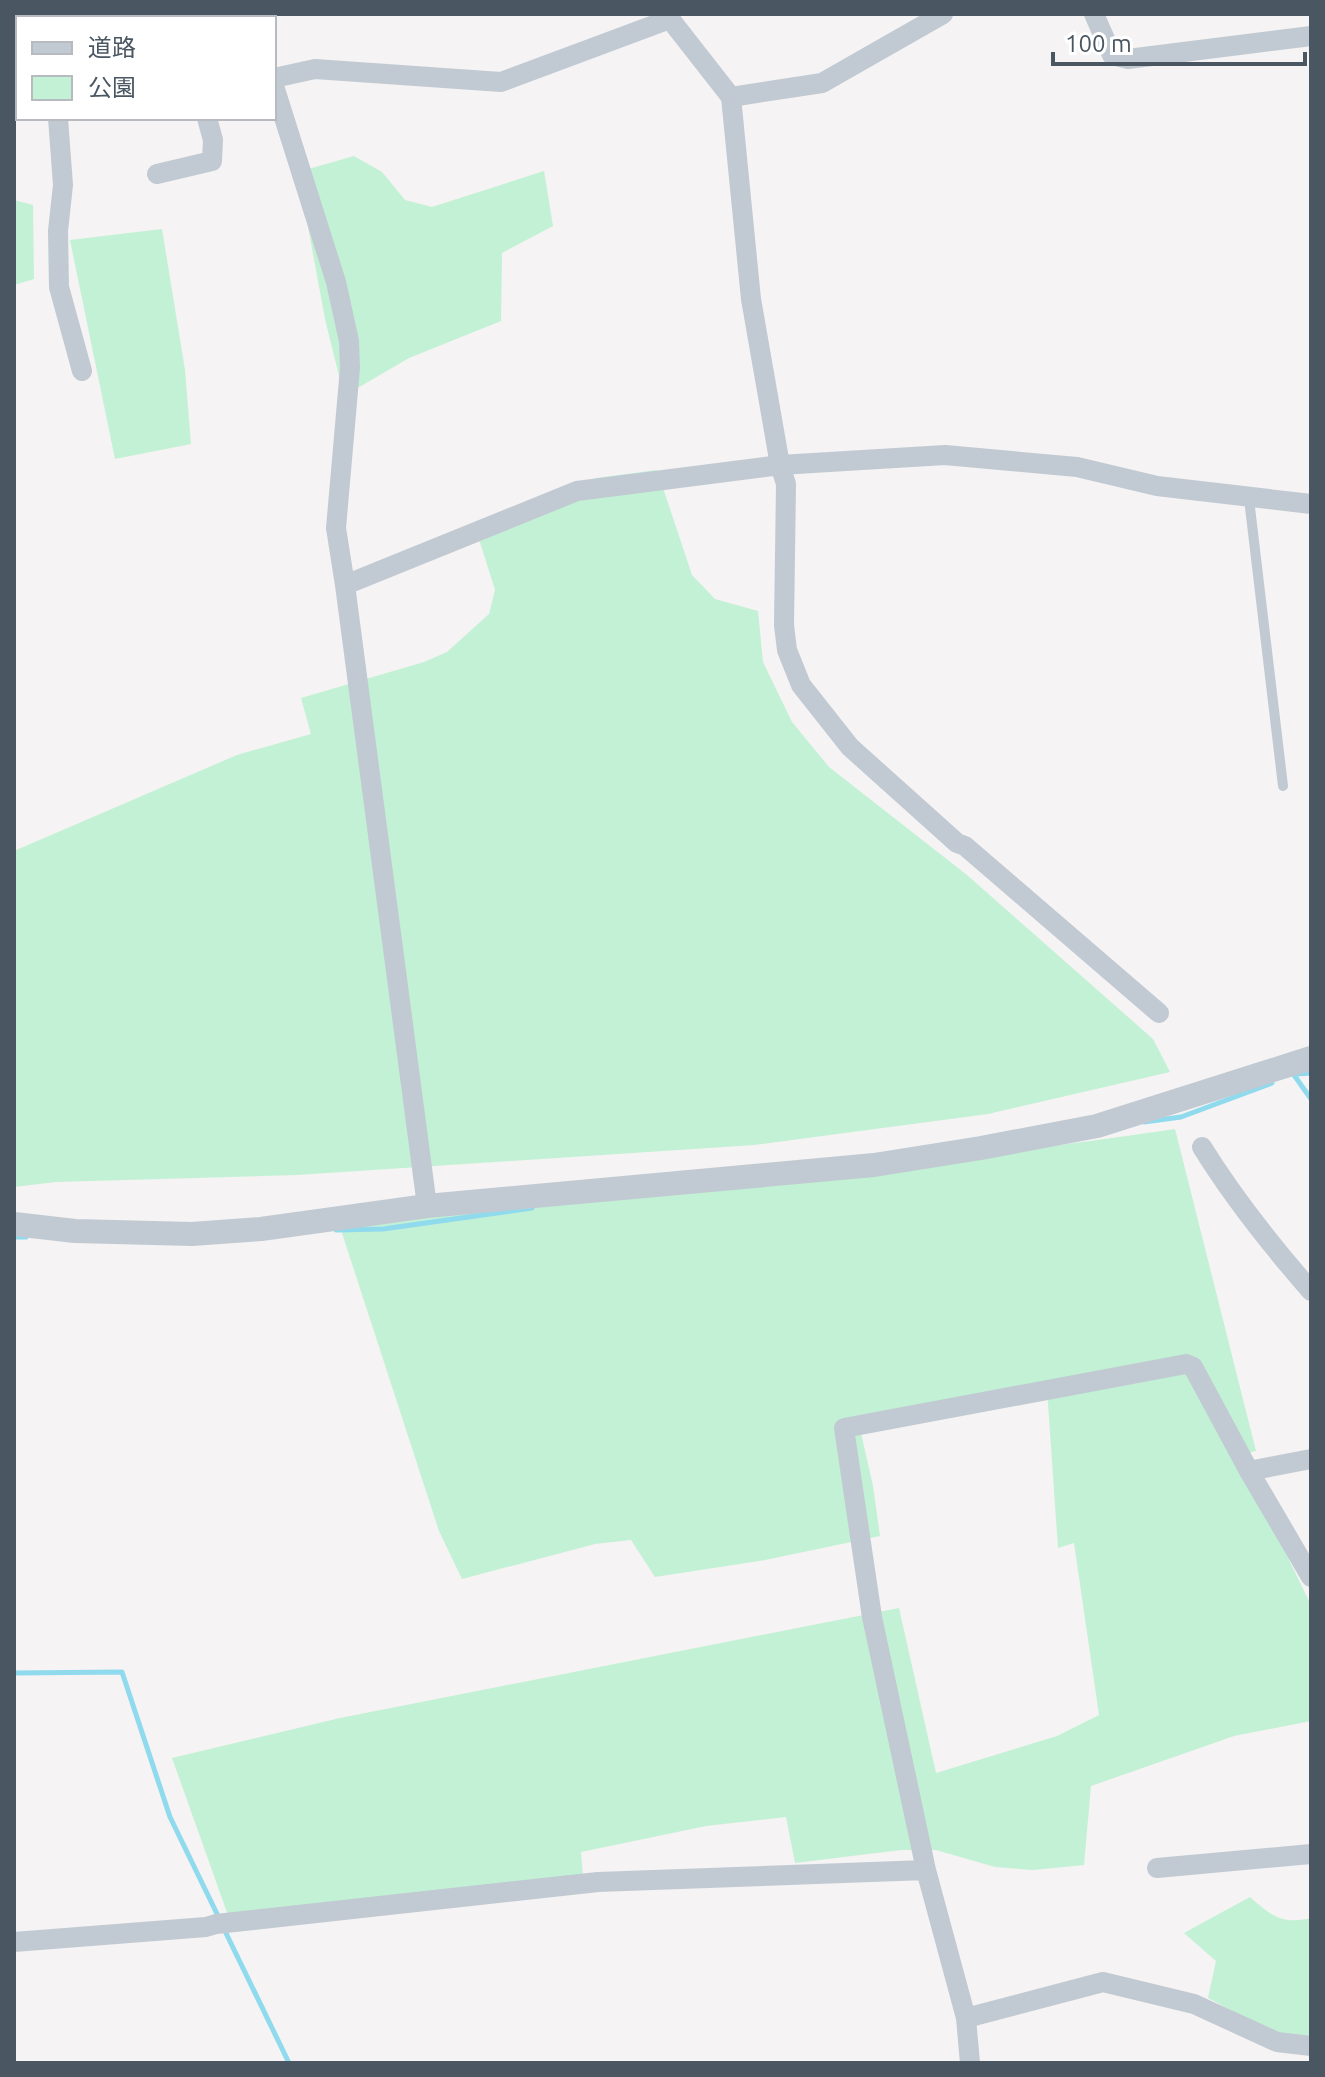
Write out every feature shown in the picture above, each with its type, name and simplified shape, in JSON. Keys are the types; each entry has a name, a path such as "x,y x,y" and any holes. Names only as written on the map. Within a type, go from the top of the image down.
{"street":[{"path":"731,97 822,83 943,14"},
{"path":"1094,14 1112,55 1128,59 1311,36"},
{"path":"276,78 315,69 501,82 670,16 731,97 751,299 786,484 784,625 787,650 801,685 850,747 957,843 965,846 1159,1013"},
{"path":"276,92 336,282 349,341 350,368 336,528 427,1206"},
{"path":"58,120 63,185 58,231 59,287 82,371"},
{"path":"157,174 212,161 213,140 208,120"},
{"path":"345,585 577,491 780,465 945,455 1077,467 1157,486 1311,504"},
{"path":"14,1224 75,1231 192,1234 261,1229 427,1206 874,1165 1097,1126 1311,1058"},
{"path":"1202,1147 1266,1240 1311,1291"},
{"path":"970,2063 966,2018 926,1870 872,1617 844,1428 1186,1364 1193,1367 1311,1577"},
{"path":"1249,1471 1311,1459"},
{"path":"1157,1868 1311,1854"},
{"path":"14,1942 206,1927 598,1882 926,1870"},
{"path":"966,2018 1103,1982 1194,2004 1277,2042 1311,2046"}],"lane":[{"path":"1249,499 1283,786"}],"green space":[{"path":"354,156 382,172 405,200 432,207 544,171 553,226 502,253 501,321 409,358 344,396 325,319 298,172"},
{"path":"14,200 33,205 34,279 14,285"},
{"path":"162,229 185,370 191,444 115,459 70,240"},
{"path":"657,470 692,575 715,599 758,611 763,662 792,722 829,767 967,875 1153,1039 1170,1072 988,1114 754,1145 297,1175 56,1182 14,1187 14,851 237,755 311,734 301,698 424,662 447,652 489,614 495,590 479,539 482,522 596,478"},
{"path":"1175,1129 1256,1451 1232,1457 1268,1517 1311,1605 1311,1721 1234,1736 1091,1786 1084,1865 1033,1870 995,1867 936,1850 901,1850 795,1863 786,1817 706,1826 581,1852 584,1891 234,1932 172,1758 340,1718 899,1608 936,1773 1057,1736 1099,1715 1074,1543 1058,1548 1047,1389 858,1420 873,1486 880,1536 765,1560 655,1577 631,1540 595,1544 462,1579 439,1531 340,1227 967,1157"},
{"path":"1250,1897 1277,1917 1292,1920 1311,1918 1311,2035 1299,2037 1273,2031 1208,1998 1216,1961 1184,1933"}],"waterway":[{"path":"1296,1074 1311,1073"},
{"path":"1294,1075 1311,1099"},
{"path":"1144,1122 1181,1117 1272,1083"},
{"path":"336,1230 383,1229 532,1208"},
{"path":"14,1237 26,1237"},
{"path":"14,1673 122,1672 170,1817 220,1920"},
{"path":"224,1929 289,2063"}]}
